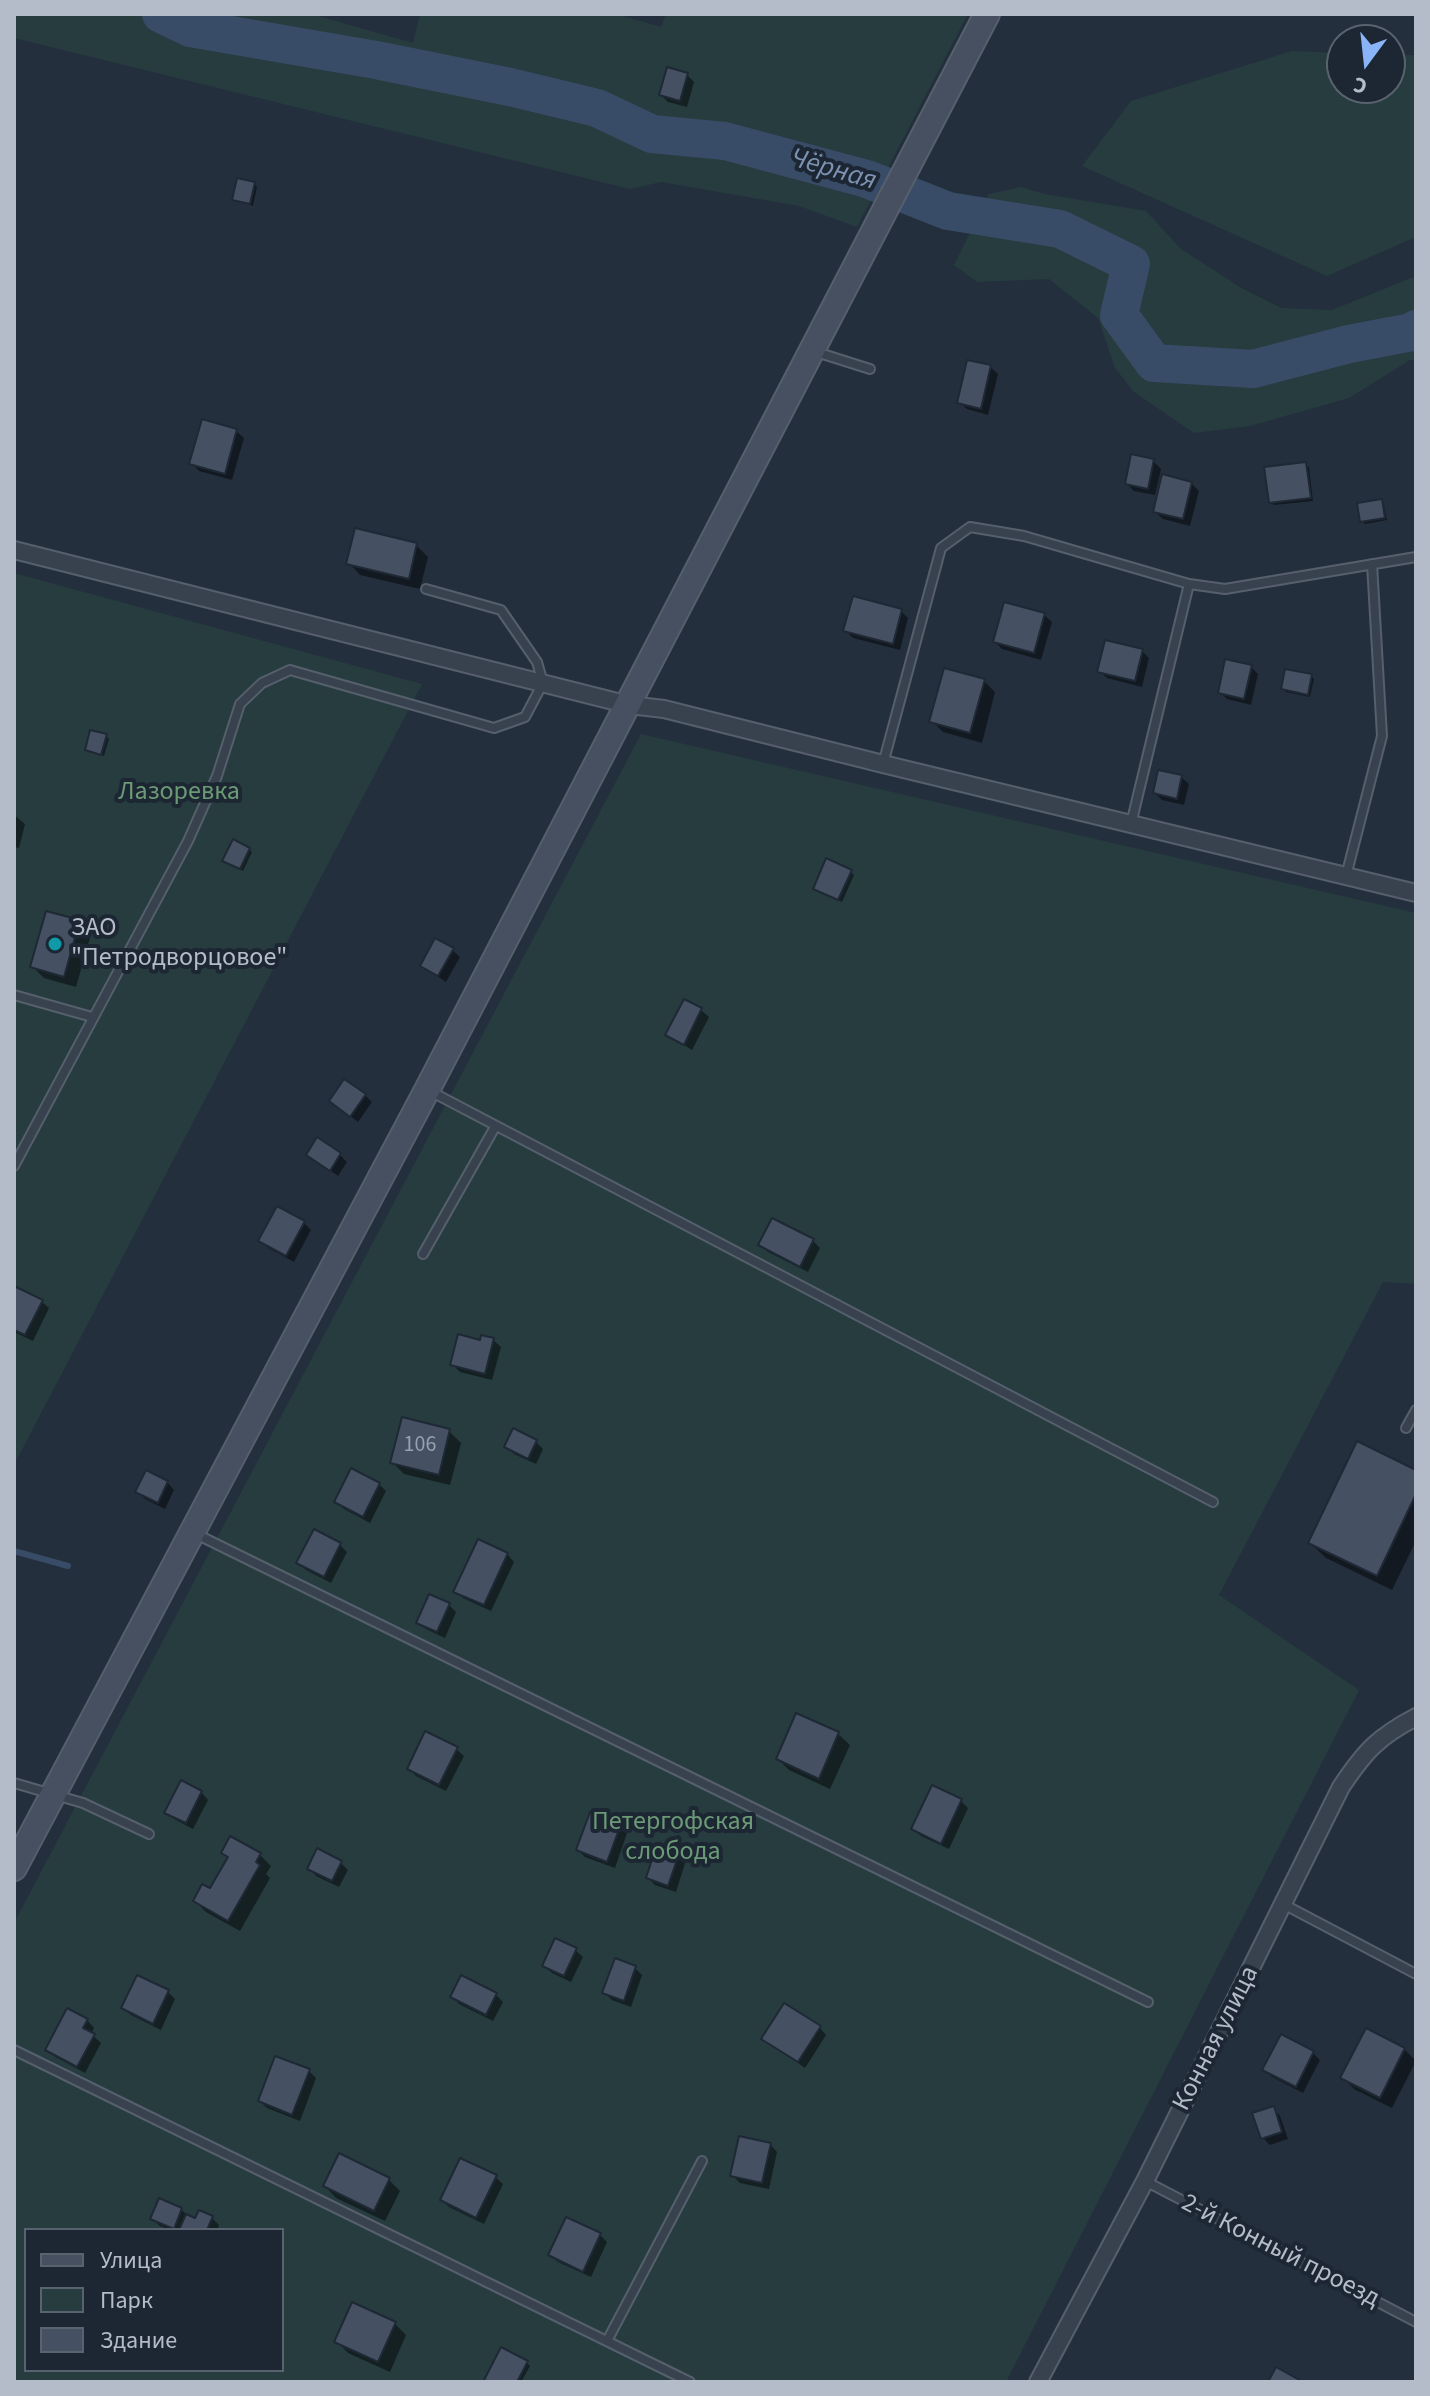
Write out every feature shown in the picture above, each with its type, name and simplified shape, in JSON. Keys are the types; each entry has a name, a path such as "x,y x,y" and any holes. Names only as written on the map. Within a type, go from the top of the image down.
{"street":[{"path":"14,1868 427,1090 987,14"},
{"path":"14,550 629,705 664,709 1416,893"},
{"name":"Конная улица","path":"1038,2382 1145,2181 1285,1905 1341,1787 1361,1757 1386,1733 1416,1717"}],"lane":[{"path":"811,350 870,369"},
{"path":"883,764 941,548 970,527 1024,536 1189,584 1225,589 1416,557"},
{"path":"1346,877 1382,736 1372,564"},
{"path":"1131,824 1189,584"},
{"path":"14,1166 188,841 217,776 240,704 262,683 290,670 494,728 525,717 543,683 537,662 501,610 426,589"},
{"path":"14,995 92,1017"},
{"path":"427,1090 1213,1502"},
{"path":"423,1254 495,1127"},
{"path":"1406,1428 1416,1410"},
{"path":"193,1533 1148,2002"},
{"path":"14,1783 83,1803 149,1834"},
{"path":"1285,1905 1416,1974"},
{"path":"14,2050 690,2382"},
{"path":"607,2341 702,2161"},
{"name":"2-й Конный проезд","path":"1145,2181 1416,2322"}],"green space":[{"path":"14,14 311,14 413,43 420,14 616,14 661,27 666,14 968,14 857,227 799,206 661,182 630,189 14,38"},
{"path":"1292,51 1326,52 1326,104 1406,104 1406,55 1416,55 1416,237 1327,276 1082,166 1131,101"},
{"path":"1021,187 1146,211 1181,249 1243,289 1281,308 1332,310 1416,276 1416,360 1410,360 1349,398 1250,426 1194,433 1134,392 1115,368 1098,318 1049,279 977,282 954,265 989,194"},
{"name":"Лазоревка","path":"14,573 422,684 14,1465"},
{"name":"Петергофская слобода","path":"641,734 1416,913 1416,1284 1383,1282 1219,1595 1359,1690 1006,2382 14,2382 14,1923"}],"building":[{"path":"667,67 688,73 680,101 659,95"},
{"path":"237,178 255,182 250,204 232,200"},
{"path":"967,360 991,365 981,409 957,403"},
{"path":"202,419 237,429 225,474 189,464"},
{"path":"1131,454 1154,459 1148,489 1125,484"},
{"path":"1306,462 1311,498 1269,503 1264,467"},
{"path":"1162,474 1192,482 1183,519 1153,512"},
{"path":"1382,499 1385,518 1360,522 1357,503"},
{"path":"355,528 417,543 409,579 346,564"},
{"path":"853,596 902,609 893,644 843,631"},
{"path":"1004,602 1045,613 1034,653 993,642"},
{"path":"1105,640 1143,649 1135,681 1097,672"},
{"path":"1225,659 1252,665 1244,699 1218,693"},
{"path":"944,668 985,679 970,733 929,722"},
{"path":"1285,669 1312,674 1308,695 1281,689"},
{"path":"90,730 107,734 101,755 85,750"},
{"path":"1158,770 1182,775 1177,799 1153,793"},
{"path":"233,839 250,848 240,869 222,861"},
{"path":"826,858 852,870 838,900 813,889"},
{"name":"ЗАО \"Петродворцовое\"","path":"46,911 80,920 64,977 30,967"},
{"path":"435,938 454,948 438,976 420,966"},
{"path":"684,999 702,1008 684,1045 665,1035"},
{"path":"344,1079 366,1094 350,1117 329,1101"},
{"path":"317,1137 341,1153 330,1171 306,1155"},
{"path":"277,1206 305,1221 286,1256 258,1241"},
{"path":"772,1218 814,1239 800,1267 758,1245"},
{"path":"14,1286 43,1300 25,1335 14,1330"},
{"path":"458,1334 480,1340 481,1335 494,1338 485,1374 450,1365"},
{"path":"402,1417 450,1429 439,1475 390,1463"},
{"path":"513,1428 537,1440 528,1459 504,1447"},
{"path":"1357,1441 1416,1470 1416,1494 1377,1576 1308,1543"},
{"path":"351,1468 380,1483 363,1517 334,1502"},
{"path":"146,1470 168,1481 158,1503 135,1492"},
{"path":"314,1529 341,1543 324,1577 296,1563"},
{"path":"478,1539 508,1553 484,1605 453,1592"},
{"path":"429,1594 450,1603 437,1632 416,1623"},
{"path":"796,1713 839,1732 819,1779 776,1759"},
{"path":"425,1731 458,1747 439,1785 407,1769"},
{"path":"181,1780 202,1791 186,1823 164,1813"},
{"path":"932,1785 962,1799 941,1844 911,1829"},
{"path":"590,1812 621,1824 607,1862 576,1850"},
{"path":"230,1836 261,1853 256,1862 260,1865 228,1921 193,1901 202,1884 210,1888 228,1857 221,1853"},
{"path":"657,1844 680,1851 668,1886 646,1878"},
{"path":"317,1848 342,1861 332,1881 307,1869"},
{"path":"555,1938 577,1948 564,1976 542,1966"},
{"path":"615,1958 636,1966 624,2001 602,1993"},
{"path":"137,1975 169,1990 153,2024 121,2008"},
{"path":"461,1975 497,1993 486,2015 450,1997"},
{"path":"784,2003 821,2026 798,2062 761,2039"},
{"path":"67,2008 88,2019 83,2028 95,2034 77,2067 45,2050"},
{"path":"1366,2028 1405,2048 1380,2098 1340,2078"},
{"path":"1281,2034 1314,2051 1296,2087 1262,2070"},
{"path":"275,2056 310,2069 292,2115 258,2101"},
{"path":"1274,2106 1282,2132 1261,2139 1252,2113"},
{"path":"739,2136 771,2143 762,2183 730,2176"},
{"path":"339,2153 390,2178 374,2211 323,2186"},
{"path":"460,2158 497,2175 476,2218 440,2200"},
{"path":"159,2198 182,2208 174,2228 150,2219"},
{"path":"199,2210 213,2216 208,2228 180,2228 186,2214 195,2218"},
{"path":"566,2217 601,2233 583,2272 548,2255"},
{"path":"352,2302 396,2322 378,2362 334,2342"},
{"path":"501,2347 528,2361 517,2382 484,2380"},
{"path":"1276,2367 1303,2382 1268,2382"}],"waterway":[{"name":"Чёрная","path":"161,14 190,28 510,87 597,108 652,134 725,141 867,179 948,211 1060,229 1131,264 1119,315 1154,363 1253,369 1416,329"},
{"path":"14,1551 68,1566"}],"place":[{"name":"ЗАО \"Петродворцовое\"","path":"55,944"}]}
